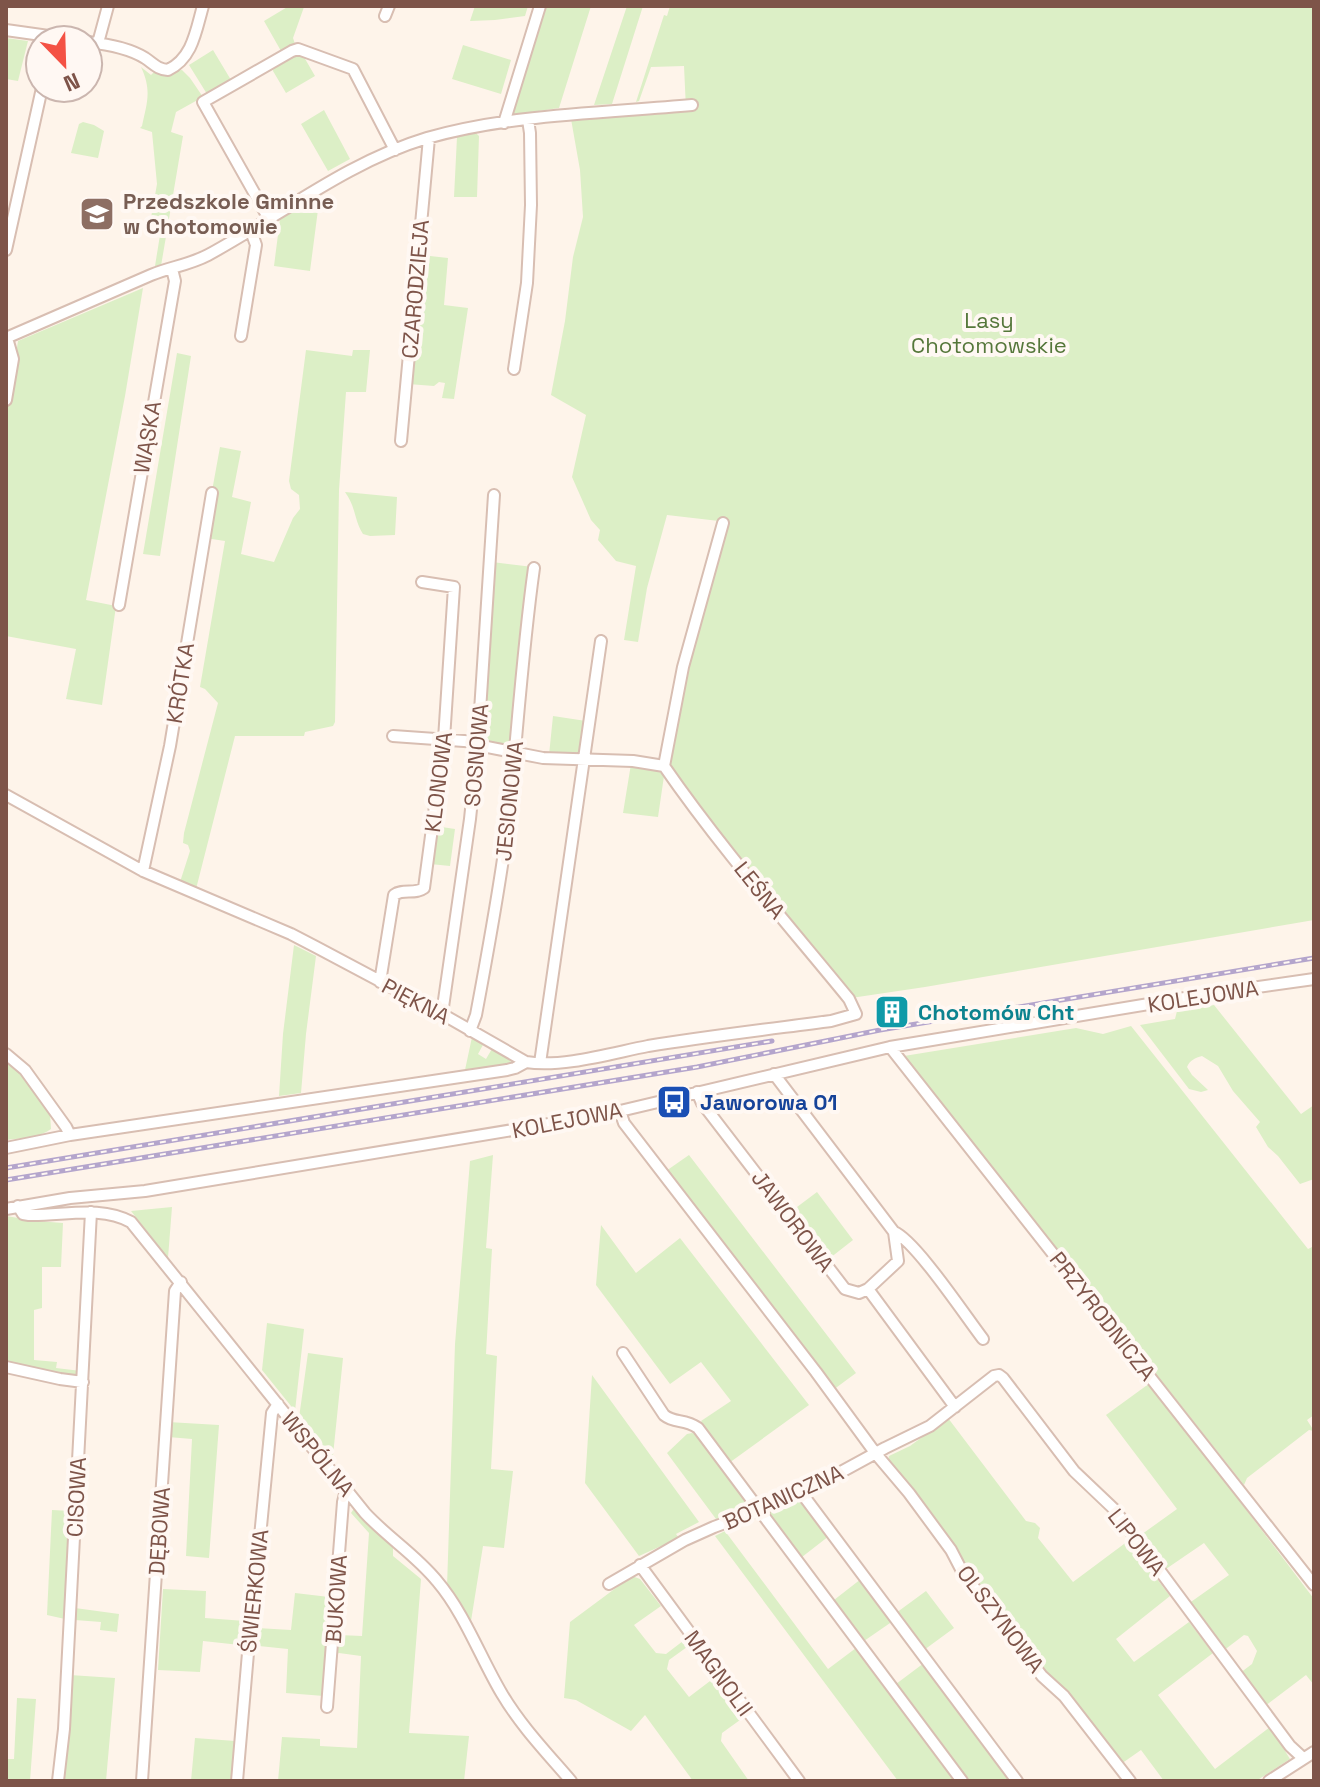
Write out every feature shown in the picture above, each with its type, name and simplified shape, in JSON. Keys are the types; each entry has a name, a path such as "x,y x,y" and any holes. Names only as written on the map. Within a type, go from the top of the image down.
{"street":[{"path":"104,45 145,58 159,69 168,70 182,62 190,49 203,6"},
{"path":"504,123 540,6"},
{"path":"269,219 203,102 292,51 298,49 353,69 395,150"},
{"path":"6,250 38,104"},
{"path":"6,400 13,359 6,338 148,277 197,261 342,175 395,150 429,138 504,123 692,105"},
{"path":"514,369 527,283 531,205 528,120"},
{"name":"CZARODZIEJA","path":"401,441 429,138"},
{"path":"241,336 256,245 251,231"},
{"name":"WĄSKA","path":"119,605 175,281 172,269"},
{"name":"KRÓTKA","path":"143,871 170,746 212,493"},
{"name":"SOSNOWA","path":"442,1014 478,744 494,495"},
{"path":"393,736 444,739 543,758 633,761 664,766 683,667 723,523"},
{"name":"JESIONOWA","path":"470,1031 476,1015 495,914 507,828 522,657 534,568"},
{"name":"KLONOWA","path":"380,982 394,895 399,891 424,888 444,739 454,587 422,582"},
{"path":"540,1063 601,641"},
{"name":"LEŚNA","path":"664,766 693,807 849,999 856,1014"},
{"name":"PIĘKNA","path":"6,795 143,871 291,934 526,1062 571,1061 652,1046 831,1021 856,1014"},
{"name":"KOLEJOWA","path":"6,1209 83,1196 145,1191 554,1124 890,1047 1314,979"},
{"name":"PRZYRODNICZA","path":"890,1047 1314,1585"},
{"path":"6,1054 25,1070 70,1135"},
{"path":"6,1148 70,1135 507,1070 526,1062"},
{"path":"774,1074 894,1232 914,1248 983,1339"},
{"name":"JAWOROWA","path":"697,1092 702,1103 845,1289 859,1293 868,1289"},
{"name":"OLSZYNOWA","path":"620,1111 624,1123 909,1493 951,1550 963,1573 1042,1676 1064,1696 1130,1781"},
{"name":"WSPÓLNA","path":"18,1206 23,1214 29,1215 91,1212 114,1214 131,1222 378,1528 437,1580 455,1606 502,1695 527,1730 571,1781"},
{"name":"CISOWA","path":"58,1781 64,1729 91,1212"},
{"path":"894,1232 898,1261"},
{"path":"914,1248 868,1289 955,1407"},
{"name":"DĘBOWA","path":"142,1781 175,1291 181,1282"},
{"path":"623,1353 664,1415 698,1428 962,1781"},
{"path":"6,1367 83,1382"},
{"name":"LIPOWA","path":"955,1407 994,1376 1003,1378 1074,1471 1114,1509 1290,1746 1303,1758"},
{"name":"ŚWIERKOWA","path":"237,1781 256,1560 272,1413 278,1404"},
{"name":"BOTANICZNA","path":"609,1584 714,1527 760,1510 841,1472 930,1426 955,1407"},
{"name":"BUKOWA","path":"327,1707 346,1490"},
{"path":"800,1491 1017,1781"},
{"name":"MAGNOLII","path":"640,1565 799,1781"},
{"path":"1269,1781 1314,1752"}],"green space":[{"path":"289,6 304,7 293,38 295,44 281,51 264,21"},
{"path":"475,6 528,6 525,16 470,21"},
{"path":"544,6 591,6 559,108 511,115"},
{"path":"627,6 643,6 612,104 594,105"},
{"name":"Lasy Chotomowskie","path":"670,6 1314,6 1314,920 851,998 678,784 669,759 719,521 667,515 647,588 638,642 624,640 636,566 616,561 598,540 600,530 591,520 572,477 586,415 551,395 573,257 583,217 580,170 571,119 686,109 684,66 651,67 636,102 664,15 667,16"},
{"path":"6,38 24,40 24,57 18,81 6,79"},
{"path":"463,45 511,60 501,94 452,79"},
{"path":"213,50 231,80 207,94 189,65"},
{"path":"296,53 304,57 315,76 286,93 273,71 274,66"},
{"path":"141,67 151,75 155,71 182,70 203,97 176,112 171,132 183,136 161,266 155,266 160,235 158,231 149,229 157,184 152,132 140,128 148,96"},
{"path":"324,110 350,159 328,171 301,124"},
{"path":"83,122 104,131 98,158 71,153 79,124"},
{"path":"476,133 479,136 477,197 454,197 457,137"},
{"path":"316,197 319,202 310,271 274,266 280,219"},
{"path":"421,255 448,258 444,305 468,308 454,399 442,398 445,383 439,382 434,386 408,384"},
{"path":"143,288 86,600 116,606 102,705 66,699 76,649 6,636 6,419 18,341"},
{"path":"306,350 352,356 353,350 370,350 366,392 346,392 339,490 335,722 333,726 305,732 304,736 235,736 196,889 180,882 190,851 188,845 183,843 184,833 218,703 200,687 225,541 205,538 220,447 241,451 232,497 251,502 241,554 274,562 300,509 299,495 291,489 289,481"},
{"path":"177,353 191,356 160,556 143,554"},
{"path":"345,492 397,497 395,535 363,534"},
{"path":"492,562 533,567 511,749 480,744"},
{"path":"553,716 586,721 581,754 577,757 549,755"},
{"path":"631,764 658,767 664,776 658,817 623,813"},
{"path":"435,826 455,829 450,866 430,864"},
{"path":"294,945 316,956 301,1093 279,1096 283,1034"},
{"path":"1214,1005 1301,1114 1314,1105 1314,1179 1300,1184 1268,1147 1256,1127 1260,1122 1233,1091 1218,1066 1202,1056 1191,1061 1187,1067 1208,1090 1189,1089 1140,1025 1175,1019 1177,1011"},
{"path":"1131,1026 1308,1249 1314,1246 1314,1415 1307,1420 1314,1431 1309,1430 1247,1478 1244,1485 904,1056 1076,1028 1103,1034"},
{"path":"472,1037 484,1043 478,1054 486,1059 493,1047 512,1058 509,1066 465,1070"},
{"path":"6,1060 50,1113 51,1129 30,1137 6,1140"},
{"path":"493,1155 486,1248 492,1249 486,1354 497,1356 491,1469 513,1471 504,1548 483,1546 471,1621 447,1587 455,1344 470,1161"},
{"path":"689,1155 856,1373 833,1390 666,1171"},
{"path":"817,1192 853,1240 830,1258 793,1210"},
{"path":"172,1207 168,1258 131,1211"},
{"path":"6,1216 63,1223 61,1267 42,1267 42,1308 34,1310 34,1360 57,1362 56,1368 81,1371 76,1379 6,1362"},
{"path":"601,1225 636,1273 680,1238 809,1405 729,1463 701,1421 731,1401 701,1362 670,1384 596,1285"},
{"path":"267,1323 304,1329 295,1411 262,1370"},
{"path":"308,1353 343,1358 332,1465 298,1425"},
{"path":"592,1375 699,1522 676,1534 679,1538 639,1556 585,1483"},
{"path":"1150,1383 1314,1599 1314,1685 1306,1675 1265,1706 1240,1673 1252,1664 1257,1651 1248,1636 1244,1635 1223,1651 1188,1604 1229,1575 1204,1543 1163,1571 1138,1537 1177,1509 1106,1415"},
{"path":"948,1418 1026,1521 1040,1528 1038,1538 1073,1582 1128,1541 1170,1596 1116,1639 1134,1662 1189,1622 1213,1653 1158,1695 1215,1769 1270,1727 1290,1759 1256,1781 1164,1781 1141,1750 1121,1764 1065,1689 1043,1673 962,1567 888,1461 889,1456 910,1446"},
{"path":"168,1422 219,1425 209,1558 186,1556 192,1439 168,1437"},
{"path":"692,1433 696,1434 747,1501 745,1507 716,1519 667,1453"},
{"path":"800,1497 829,1536 802,1557 770,1514 770,1510"},
{"path":"355,1507 393,1548 393,1556 421,1579 409,1733 469,1736 464,1781 278,1781 282,1737 320,1739 320,1746 357,1748 361,1656 335,1655 337,1632 339,1635 362,1636 369,1533 351,1513"},
{"path":"52,1510 71,1511 65,1619 47,1615"},
{"path":"725,1531 828,1669 856,1648 956,1781 898,1781 715,1536"},
{"path":"632,1576 640,1579 661,1606 634,1625 656,1653 666,1654 683,1641 682,1635 692,1648 687,1647 669,1660 667,1669 689,1697 714,1678 744,1719 722,1733 721,1741 749,1781 693,1781 645,1715 631,1731 576,1700 564,1698 570,1622"},
{"path":"861,1579 893,1621 864,1641 834,1600"},
{"path":"163,1589 206,1591 205,1618 245,1621 243,1647 203,1641 200,1672 158,1670"},
{"path":"926,1591 954,1628 924,1650 896,1613"},
{"path":"295,1593 329,1597 324,1696 286,1693 288,1649 259,1646 253,1649 255,1625 257,1628 291,1630"},
{"path":"75,1608 119,1614 117,1632 100,1630 101,1622 75,1620"},
{"path":"924,1663 1012,1781 968,1781 896,1684"},
{"path":"70,1675 115,1678 106,1781 62,1781"},
{"path":"17,1698 36,1699 30,1781 6,1781 6,1759 14,1759"},
{"path":"195,1738 235,1741 232,1781 191,1781"}],"railway":[{"path":"6,1180 697,1067 880,1030 1314,958"},
{"path":"6,1168 772,1041"}],"place":[{"name":"Przedszkole Gminne w Chotomowie","path":"97,214"},
{"name":"Chotomów Cht","path":"892,1012"},
{"name":"Jaworowa 01","path":"674,1102"}]}
